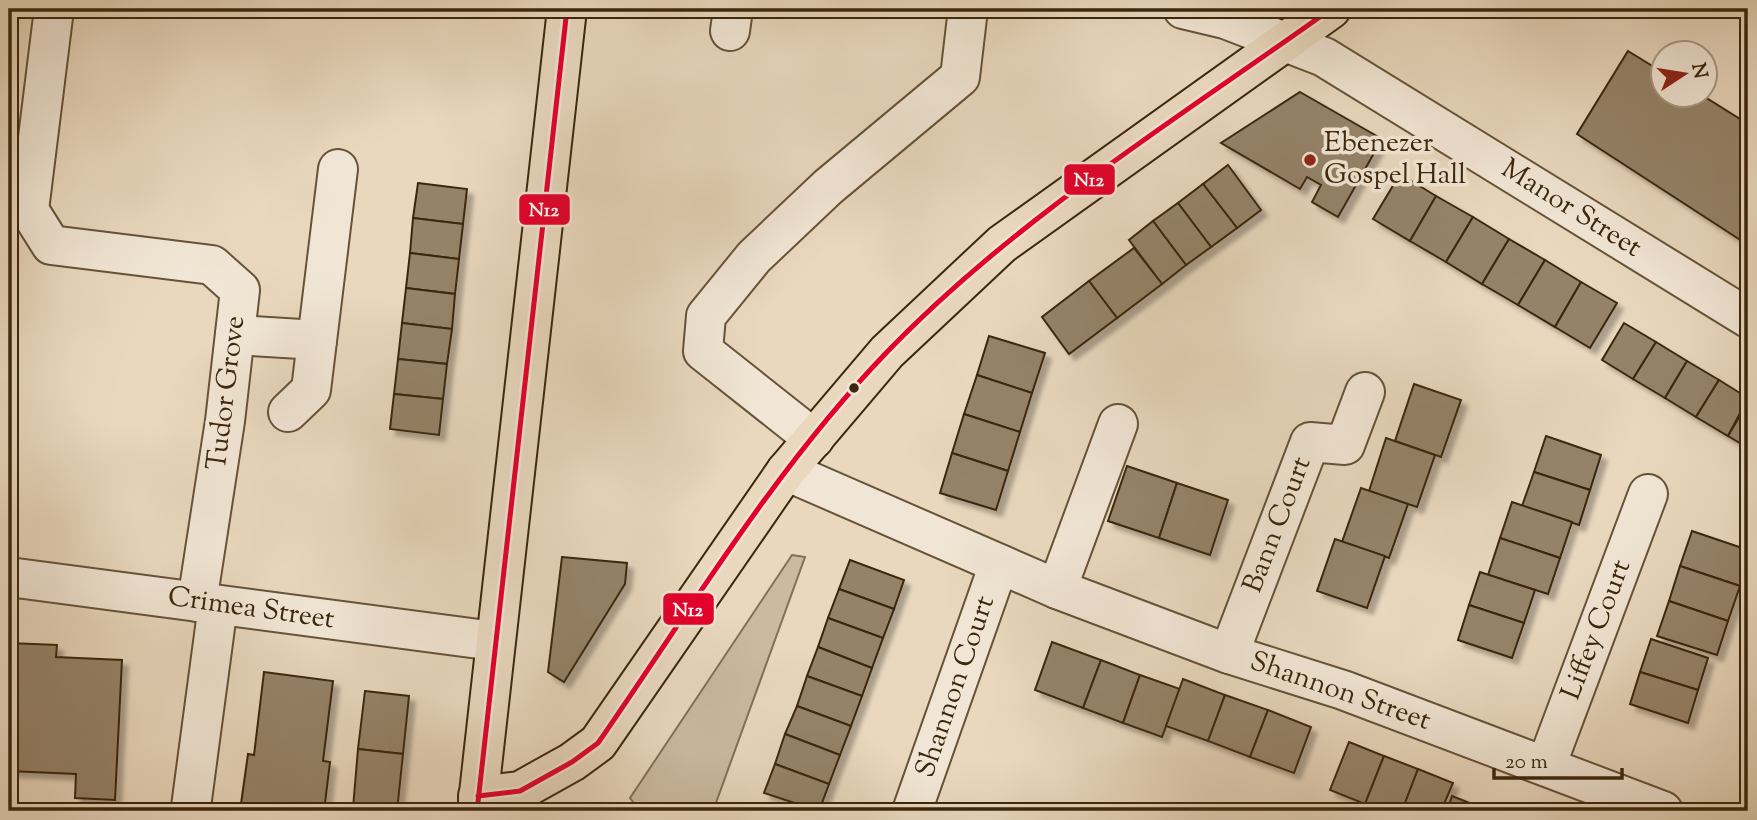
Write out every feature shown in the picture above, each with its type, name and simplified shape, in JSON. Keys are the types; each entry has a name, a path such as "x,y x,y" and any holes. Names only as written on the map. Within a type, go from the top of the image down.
{"main road":[{"path":"567,9 494,641 478,804 520,790 572,762 598,743 786,471 887,352 1002,244 1331,9"}],"street":[{"name":"Tudor Grove","path":"54,9 29,210 51,245 212,265 240,290 208,603 191,807"},
{"path":"814,439 703,351 706,316 754,257 828,187 960,77 968,9"},
{"name":"Manor Street","path":"1183,9 1225,19 1284,40 1339,66 1748,318"},
{"path":"288,412 311,390 338,169"},
{"path":"235,334 317,340"},
{"name":"Bann Court","path":"1229,654 1310,442 1345,445 1365,392"},
{"path":"1057,589 1118,424"},
{"name":"Shannon Street","path":"786,471 1057,589 1229,654 1343,690 1663,811"},
{"name":"Liffey Court","path":"1546,765 1648,494"},
{"name":"Shannon Court","path":"912,811 999,564"},
{"name":"Crimea Street","path":"9,577 494,641"}],"shaded area":[{"path":"792,555 805,557 713,811 640,811 630,798"}],"building":[{"path":"1628,51 1648,63 1648,108 1718,108 1718,105 1748,124 1748,245 1577,134"},
{"name":"Ebenezer Gospel Hall","path":"1300,92 1382,139 1338,217 1312,202 1321,185 1307,177 1300,189 1221,143"},
{"path":"1228,165 1261,210 1237,228 1203,184"},
{"path":"1400,174 1436,196 1410,241 1373,219"},
{"path":"418,183 467,189 463,224 413,218"},
{"path":"1203,184 1237,228 1211,247 1178,203"},
{"path":"1436,196 1473,217 1446,262 1410,241"},
{"path":"1178,203 1211,247 1186,265 1153,221"},
{"path":"1473,217 1509,239 1482,284 1446,262"},
{"path":"413,218 463,224 459,259 410,253"},
{"path":"1153,221 1186,265 1162,284 1129,240"},
{"path":"1509,239 1545,260 1518,305 1482,284"},
{"path":"1134,248 1162,284 1117,318 1089,281"},
{"path":"410,253 459,259 455,294 406,288"},
{"path":"1545,260 1581,282 1555,327 1518,305"},
{"path":"1089,281 1117,318 1069,354 1042,317"},
{"path":"1581,282 1617,303 1590,348 1555,327"},
{"path":"406,288 455,294 452,329 402,323"},
{"path":"402,323 452,329 447,364 398,359"},
{"path":"1624,323 1656,342 1633,379 1602,360"},
{"path":"989,336 1045,353 1032,393 977,375"},
{"path":"1656,342 1687,361 1665,398 1633,379"},
{"path":"398,359 447,364 443,399 394,394"},
{"path":"1687,361 1719,380 1696,417 1665,398"},
{"path":"977,375 1032,393 1020,432 964,414"},
{"path":"1719,380 1748,398 1728,436 1696,417"},
{"path":"1414,384 1461,400 1441,457 1395,441"},
{"path":"394,394 443,399 439,435 390,429"},
{"path":"1748,402 1748,448 1728,436"},
{"path":"964,414 1020,432 1008,471 952,453"},
{"path":"1546,436 1601,455 1590,490 1534,472"},
{"path":"1386,438 1435,455 1417,507 1369,491"},
{"path":"952,453 1008,471 996,510 940,493"},
{"path":"1127,466 1177,483 1159,538 1108,521"},
{"path":"1534,472 1590,490 1579,525 1522,506"},
{"path":"1177,483 1228,500 1210,555 1159,538"},
{"path":"1361,488 1408,504 1389,558 1342,542"},
{"path":"1512,502 1572,522 1560,558 1500,538"},
{"path":"1692,531 1748,550 1740,586 1680,566"},
{"path":"1500,538 1560,558 1548,594 1488,575"},
{"path":"1335,539 1385,556 1367,608 1317,591"},
{"path":"562,557 627,563 625,584 564,682 548,672"},
{"path":"850,560 904,580 894,609 839,589"},
{"path":"1680,566 1740,586 1728,621 1669,601"},
{"path":"1480,572 1535,590 1524,623 1469,605"},
{"path":"839,589 894,609 883,638 828,618"},
{"path":"1669,601 1728,621 1717,655 1657,636"},
{"path":"1469,605 1524,623 1512,658 1458,640"},
{"path":"828,618 883,638 872,668 818,647"},
{"path":"1651,639 1708,658 1698,690 1640,672"},
{"path":"1052,642 1101,660 1083,708 1035,690"},
{"path":"9,643 57,645 56,657 122,660 115,800 75,798 76,774 9,771"},
{"path":"818,647 872,668 862,696 807,676"},
{"path":"1101,660 1140,675 1123,723 1083,708"},
{"path":"264,672 333,681 323,761 330,762 324,811 240,811 248,754 254,755"},
{"path":"1640,672 1698,690 1688,723 1630,704"},
{"path":"1140,675 1180,689 1162,737 1123,723"},
{"path":"807,676 862,696 851,726 797,706"},
{"path":"1183,679 1225,695 1208,741 1166,726"},
{"path":"365,691 409,696 403,754 358,749"},
{"path":"1225,695 1268,710 1250,757 1208,741"},
{"path":"797,706 851,726 840,755 785,734"},
{"path":"1268,710 1311,727 1294,773 1250,757"},
{"path":"785,734 840,755 829,784 775,764"},
{"path":"1349,742 1384,756 1365,804 1330,790"},
{"path":"358,749 403,754 397,811 353,808"},
{"path":"1384,756 1418,769 1402,811 1385,811 1365,804"},
{"path":"775,764 829,784 819,811 764,793"},
{"path":"1418,769 1453,783 1441,811 1402,811"},
{"path":"1452,796 1485,809 1447,811"}],"transit line":[{"name":"N12","path":"477,811 567,9"},
{"name":"N12","path":"478,796 520,791 572,762 598,743 735,541 808,443 887,352 937,303 1044,213 1331,9"}],"place":[{"name":"Ebenezer Gospel Hall","path":"1310,160"}]}
